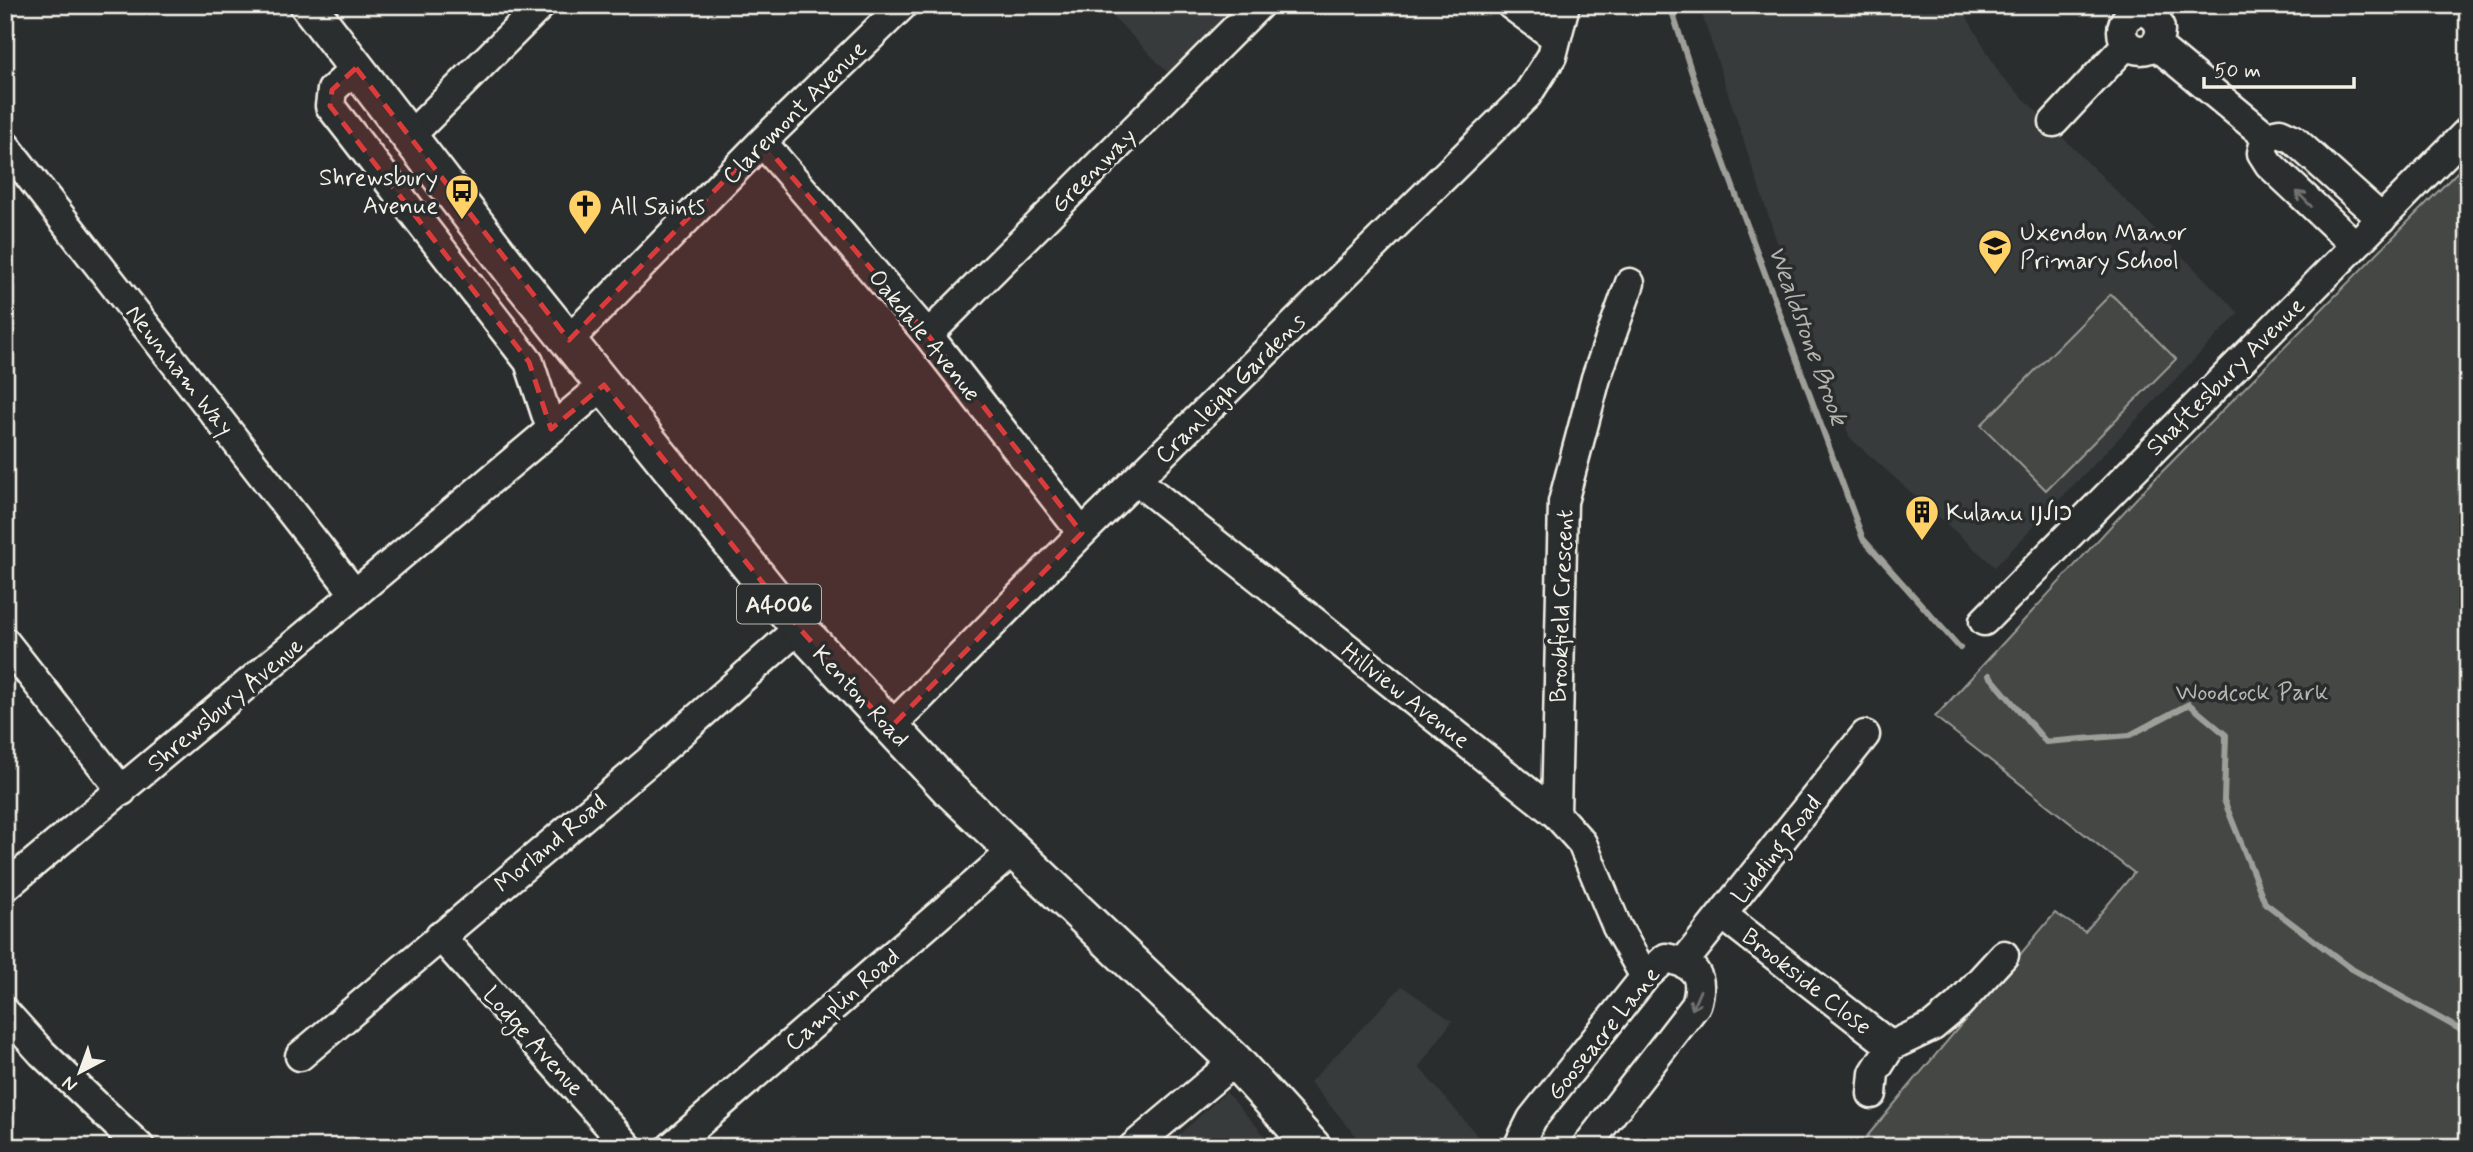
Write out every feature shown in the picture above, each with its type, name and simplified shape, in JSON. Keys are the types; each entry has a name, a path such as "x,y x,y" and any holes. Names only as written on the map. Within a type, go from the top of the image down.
{"main road":[{"name":"Kenton Road","path":"307,5 604,385 799,628 890,729 1235,1061 1313,1147"}],"street":[{"path":"410,136 541,5"},
{"name":"Claremont Avenue","path":"569,340 762,142 903,5"},
{"name":"Greenway","path":"928,335 1259,5"},
{"path":"1511,5 1556,38"},
{"name":"Cranleigh Gardens","path":"890,729 1082,533 1527,95 1552,56 1565,5"},
{"path":"2140,10 2160,32 2155,44 2141,50 2127,44 2122,29 2140,10"},
{"path":"2054,122 2127,44"},
{"path":"2155,44 2266,136"},
{"path":"356,68 332,90 330,106 529,362 551,429"},
{"name":"Shaftesbury Avenue","path":"1984,621 2468,131"},
{"path":"2266,136 2280,133 2293,139 2382,219"},
{"path":"2266,136 2262,153 2269,164 2355,245"},
{"name":"Oakdale Avenue","path":"762,142 928,335 1082,533"},
{"name":"Newnham Way","path":"5,145 355,594"},
{"name":"Brookfield Crescent","path":"1556,814 1563,502 1595,378 1630,283"},
{"name":"Shrewsbury Avenue","path":"5,887 604,385"},
{"name":"Hillview Avenue","path":"1136,480 1556,814 1582,844 1617,927 1645,976"},
{"name":"Morland Road","path":"300,1056 650,760 799,628"},
{"path":"5,642 122,791"},
{"name":"Lidding Road","path":"1675,960 1724,916 1865,735"},
{"name":"Camplin Road","path":"671,1147 1013,850"},
{"name":"Brookside Close","path":"1724,916 1891,1045"},
{"name":"Lodge Avenue","path":"439,936 628,1147"},
{"path":"1630,947 1675,960"},
{"name":"Brookside Close","path":"1872,1094 1874,1073 1891,1045 1933,1026 1958,1005 2004,955"},
{"name":"Gooseacre Lane","path":"1523,1145 1532,1119 1645,976 1675,960 1698,975 1700,990 1696,1005 1586,1147"},
{"path":"5,1012 42,1053 140,1147"},
{"path":"1133,1147 1235,1061"}],"highlighted area":[{"path":"356,68 569,340 762,142 928,335 1082,533 890,728 799,628 604,385 551,429 529,362 330,106 332,90"}],"shaded area":[{"path":"1102,5 1245,5 1172,77"},
{"name":"Uxendon Manor Primary School","path":"1699,5 1960,5 2001,76 2239,313 1995,567 1850,438 1776,239"},
{"path":"1402,986 1452,1021 1419,1067 1487,1147 1366,1147 1310,1082"},
{"path":"1226,1092 1275,1147 1166,1147"}],"green space":[{"name":"Woodcock Park","path":"2468,161 2468,1147 1858,1147 2055,913 2085,932 2134,873 1935,717 2145,489"},
{"path":"2111,294 2176,359 2046,490 1981,425"}],"waterway":[{"name":"Wealdstone Brook","path":"1670,5 1698,92 1863,539 1960,648"},
{"name":"Wealdstone Brook","path":"1989,675 2046,742 2130,735 2189,704 2226,735 2224,800 2265,903 2352,969 2468,1034"}],"place":[{"name":"Shrewsbury Avenue","path":"462,221"},
{"name":"All Saints","path":"585,236"},
{"name":"Uxendon Manor Primary School","path":"1995,276"},
{"name":"Kulanu כולנו","path":"1922,542"}]}
